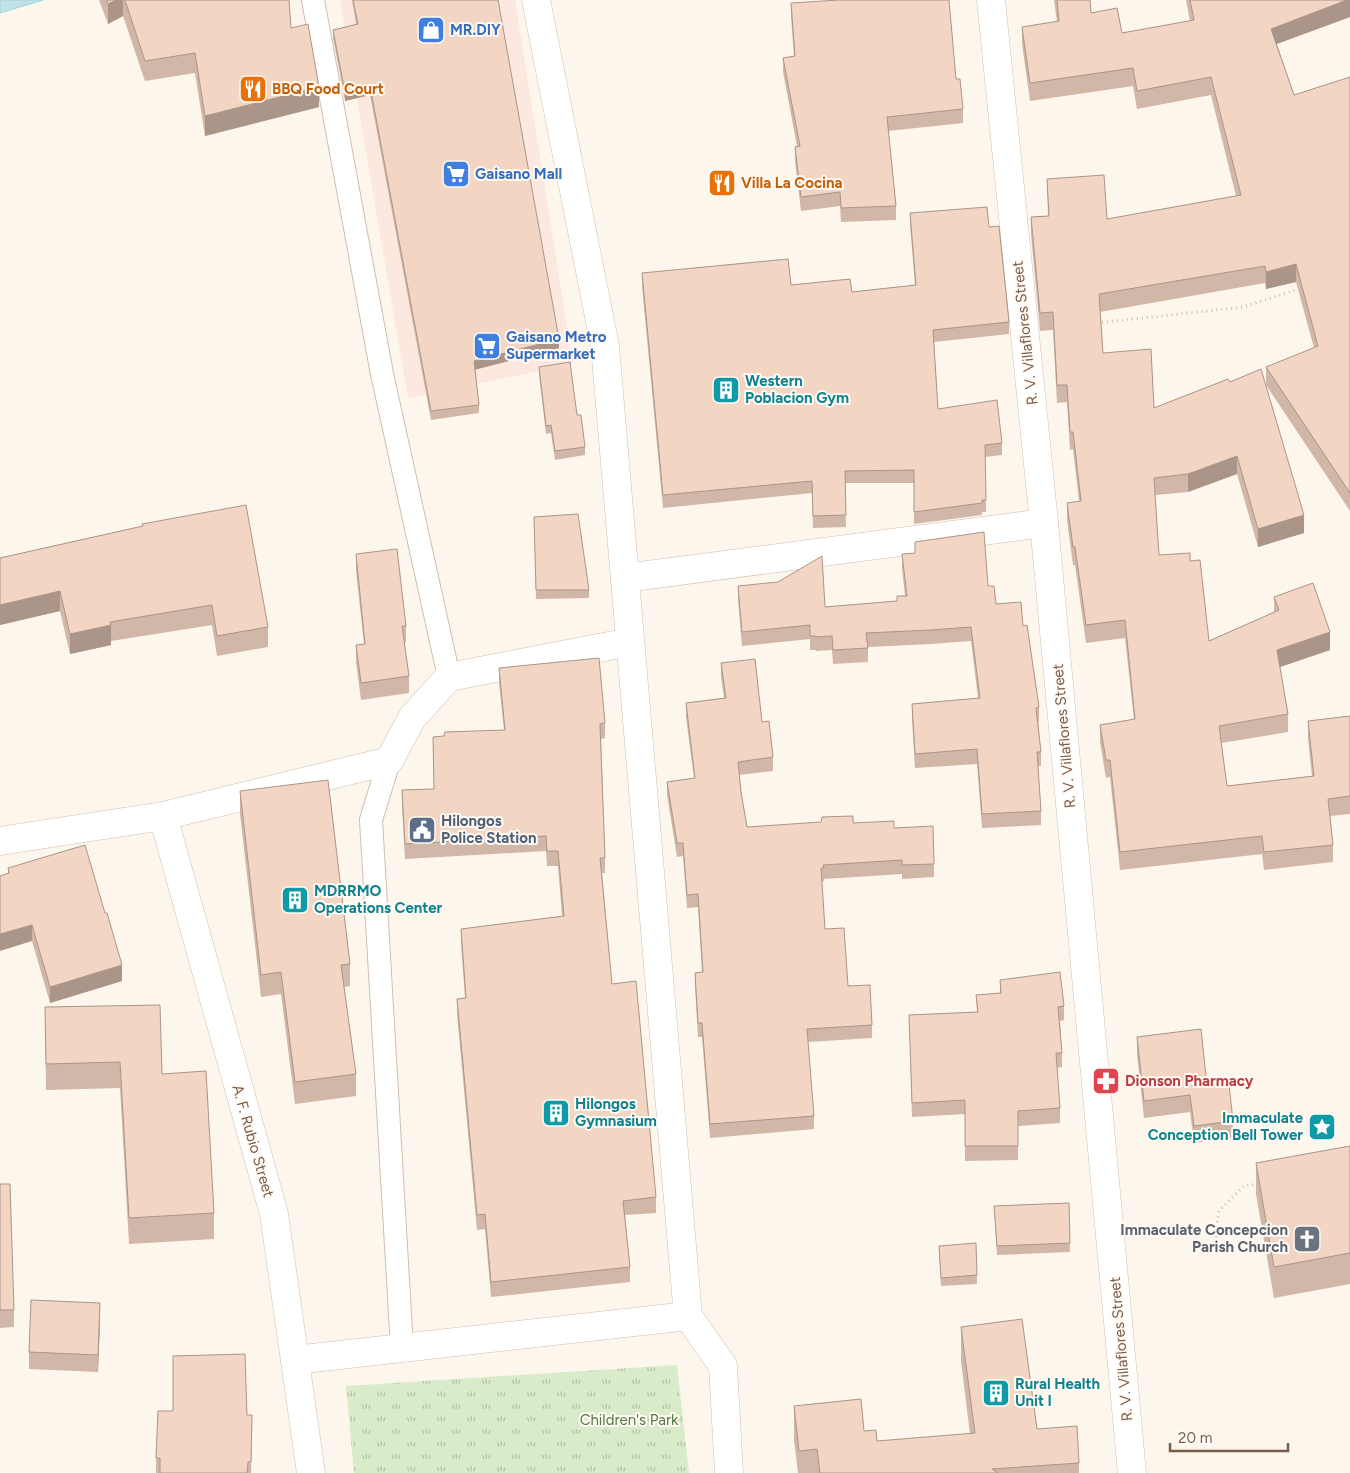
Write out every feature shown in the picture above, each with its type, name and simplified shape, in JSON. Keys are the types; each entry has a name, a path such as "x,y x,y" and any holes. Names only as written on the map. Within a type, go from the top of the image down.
{"street":[{"path":"536,0 605,346 688,1316 723,1366 728,1473"},
{"name":"R. V. Villaflores Street","path":"991,0 1044,523 1132,1473"},
{"path":"625,578 1044,523"},
{"path":"0,841 163,816 389,761 412,718 448,677 630,642"},
{"name":"A. F. Rubio Street","path":"163,816 274,1214 311,1473"},
{"path":"294,1360 688,1316"}],"lane":[{"path":"313,0 382,374 448,677"},
{"path":"389,761 371,820 402,1348"}],"path":[{"path":"1094,323 1243,307 1305,287"},
{"path":"1218,1252 1216,1232 1219,1211 1244,1186 1263,1183"}],"shaded area":[{"name":"Gaisano Mall","path":"340,0 515,0 573,364 408,398"}],"green space":[{"name":"Children's Park","path":"677,1365 689,1473 354,1473 346,1386"}],"water":[{"path":"0,0 43,0 0,13"}],"building":[{"path":"107,0 116,0 108,4"},
{"path":"125,0 289,0 291,28 308,24 319,87 205,116 195,53 145,61"},
{"name":"Gaisano Mall","path":"353,0 498,0 559,339 474,361 479,405 431,411 370,86 345,92 333,30 358,24"},
{"path":"839,0 949,0 956,79 960,79 963,109 887,117 896,206 841,208 840,192 801,197 795,147 800,146 783,58 795,56 791,3"},
{"path":"1057,0 1090,0 1091,13 1117,8 1122,33 1194,20 1190,0 1347,0 1271,29 1294,95 1350,77 1350,493 1266,367 1318,346 1296,264 1266,272 1265,266 1099,294 1103,353 1151,349 1154,408 1228,379 1230,382 1261,369 1304,515 1258,529 1237,456 1188,474 1154,478 1159,555 1190,553 1190,561 1200,560 1209,641 1279,610 1274,597 1313,583 1330,632 1277,650 1288,714 1219,726 1227,786 1314,776 1308,721 1350,716 1350,796 1328,799 1333,845 1264,852 1262,836 1120,852 1110,760 1106,760 1100,725 1135,719 1125,620 1086,625 1067,503 1081,501 1073,432 1070,432 1067,385 1057,385 1053,312 1040,313 1031,217 1049,216 1047,179 1104,175 1107,219 1241,195 1211,77 1137,91 1133,68 1030,83 1022,27 1059,21"},
{"path":"987,207 989,227 999,226 1009,322 933,330 938,409 997,400 1002,443 985,445 986,500 982,500 982,503 914,512 914,470 845,471 846,515 813,516 812,481 663,495 642,273 788,259 791,285 850,279 852,292 916,285 910,213"},
{"path":"570,362 577,415 581,415 585,447 555,451 551,425 546,426 539,367"},
{"path":"246,505 268,627 217,636 212,605 110,622 111,625 70,634 60,591 0,605 0,558 143,526 142,524"},
{"path":"578,514 589,590 536,590 534,517"},
{"path":"984,532 988,586 994,586 996,604 1021,602 1023,626 1027,625 1039,707 1036,708 1041,752 1037,752 1041,811 982,814 977,749 915,754 912,704 980,698 971,627 866,633 868,648 833,650 832,636 810,636 810,625 742,632 738,586 778,582 822,556 825,607 897,601 897,596 907,596 902,554 915,553 915,542"},
{"path":"397,549 406,626 402,626 409,676 361,683 356,645 365,644 356,554"},
{"path":"599,658 605,723 600,724 605,858 600,858 612,984 636,981 656,1197 623,1201 630,1267 491,1282 485,1214 477,1215 457,999 466,998 461,929 564,916 558,851 547,851 546,836 405,844 402,790 434,789 433,737 444,736 445,732 505,730 499,668"},
{"path":"755,659 762,722 769,721 773,757 738,762 747,827 821,822 822,817 853,816 853,823 894,821 894,828 933,826 934,864 902,865 902,860 823,865 824,868 821,868 825,929 844,928 848,986 870,985 872,1025 807,1029 814,1116 710,1124 702,1023 698,1023 695,973 703,972 698,894 687,895 683,843 677,843 667,782 695,778 686,703 726,698 721,663"},
{"name":"MDRRMO Operations Center","path":"328,780 350,964 341,965 356,1074 295,1082 281,972 261,975 240,791"},
{"path":"85,845 122,965 50,987 32,925 0,934 0,876 9,873 8,868"},
{"path":"1060,972 1064,1006 1058,1007 1062,1053 1056,1053 1060,1108 1018,1111 1018,1146 965,1146 965,1100 912,1103 909,1015 978,1012 976,995 1001,993 1000,980"},
{"path":"160,1005 162,1074 206,1071 214,1213 129,1218 120,1062 46,1064 45,1007"},
{"path":"1201,1029 1207,1086 1229,1084 1233,1121 1194,1126 1190,1095 1144,1101 1137,1037"},
{"name":"Immaculate Concepcion Parish Church","path":"1350,1146 1350,1253 1274,1267 1256,1163"},
{"path":"0,1184 10,1184 14,1310 0,1310"},
{"path":"1069,1203 1070,1243 997,1246 994,1206"},
{"path":"976,1243 977,1275 941,1278 939,1246"},
{"path":"31,1300 100,1303 98,1355 29,1352"},
{"path":"1022,1319 1037,1429 1077,1426 1079,1463 992,1469 998,1473 820,1473 817,1449 799,1451 794,1406 861,1399 864,1431 876,1430 877,1441 975,1433 961,1327"},
{"path":"245,1354 247,1415 252,1415 251,1462 248,1462 247,1473 160,1473 160,1458 156,1458 158,1411 173,1411 173,1356"}],"place":[{"name":"MR.DIY","path":"431,30"},
{"name":"BBQ Food Court","path":"253,89"},
{"name":"Gaisano Mall","path":"456,174"},
{"name":"Villa La Cocina","path":"722,183"},
{"name":"Gaisano Metro Supermarket","path":"487,346"},
{"name":"Western Poblacion Gym","path":"726,390"},
{"name":"Hilongos Police Station","path":"422,830"},
{"name":"MDRRMO Operations Center","path":"295,900"},
{"name":"Dionson Pharmacy","path":"1106,1081"},
{"name":"Hilongos Gymnasium","path":"556,1113"},
{"name":"Immaculate Conception Bell Tower","path":"1322,1127"},
{"name":"Immaculate Concepcion Parish Church","path":"1307,1239"},
{"name":"Rural Health Unit I","path":"996,1393"}]}
